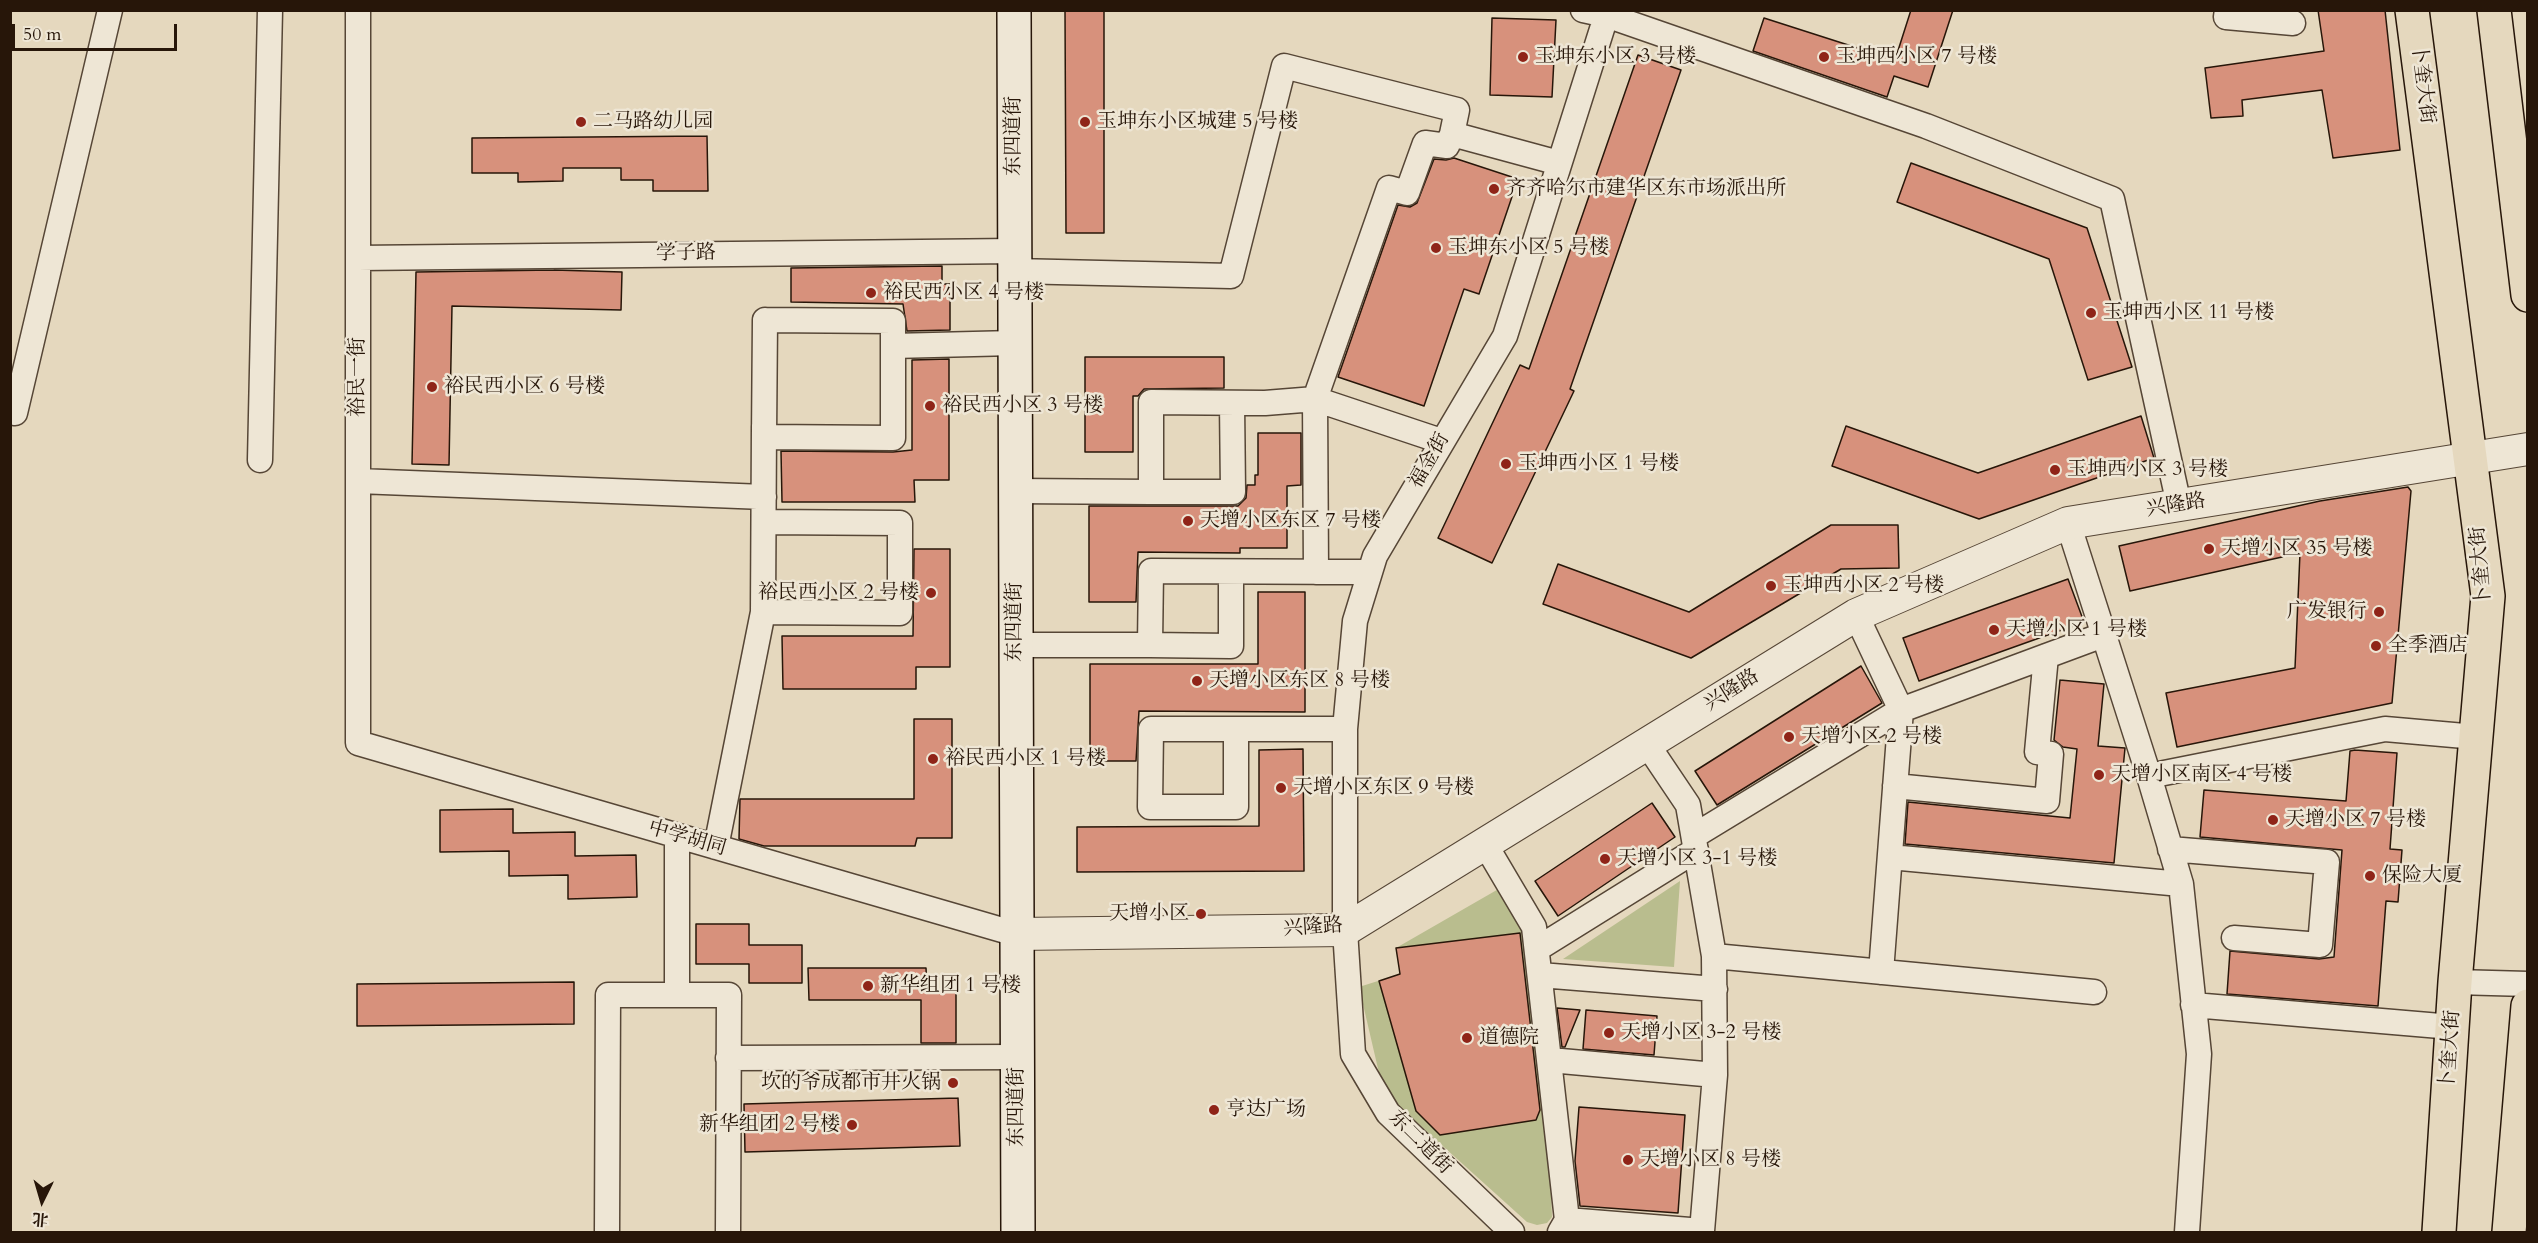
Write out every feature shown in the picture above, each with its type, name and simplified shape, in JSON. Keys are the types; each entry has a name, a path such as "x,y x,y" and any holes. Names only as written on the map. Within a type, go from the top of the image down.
{"main road":[{"name":"东四道街","path":"1014,10 1018,1233"},
{"name":"卜奎大街","path":"2412,10 2488,596 2455,982 2439,1233"},
{"path":"2494,10 2528,295"},
{"path":"2509,1233 2528,1006"}],"street":[{"path":"15,413 110,10"},
{"path":"260,460 270,10"},
{"name":"裕民一街","path":"358,10 358,743"},
{"path":"2227,10 2226,18 2293,23"},
{"path":"1599,12 1926,126 2112,199 2179,505"},
{"name":"福金街","path":"1345,930 1346,729 1355,621 1375,556 1505,336 1558,163 1599,12"},
{"name":"学子路","path":"358,258 1014,261 1231,276 1284,66 1457,110 1452,134"},
{"path":"1316,572 1315,399 1389,188 1407,194 1425,143 1447,146 1452,134 1558,163"},
{"path":"765,320 893,321 892,438 764,437 764,426 765,320"},
{"path":"893,346 1014,343"},
{"path":"1151,492 1151,402 1232,403 1315,399 1441,441"},
{"path":"1015,491 1233,492 1232,403"},
{"path":"716,847 763,612 764,426"},
{"name":"兴隆路","path":"1016,934 1345,930 1856,615 2068,523 2528,449"},
{"path":"358,481 764,497"},
{"path":"763,612 900,613 900,523 764,522"},
{"path":"2068,523 2181,884 2199,1054 2187,1233"},
{"path":"1150,645 1150,571 1370,572"},
{"path":"1015,645 1231,646 1231,572"},
{"path":"1856,615 1901,710 1881,972"},
{"path":"1537,949 1695,843 1901,710 2103,635"},
{"path":"1895,786 2047,801 2051,754 2037,752 2046,656"},
{"path":"1236,729 1236,807 1150,807 1150,729 1236,729 1346,729"},
{"path":"2149,776 2385,729 2476,737"},
{"name":"中学胡同","path":"358,743 1016,934"},
{"path":"1485,844 1534,927 1550,1060 1564,1226 1702,1232 1715,1075 1714,956 1688,805 1647,744"},
{"path":"677,836 677,995"},
{"path":"2170,849 2327,862 2320,945 2234,938"},
{"path":"1890,857 2181,884"},
{"name":"东二道街","path":"1345,930 1353,1054 1388,1113 1512,1233"},
{"path":"1714,956 2094,992"},
{"path":"1540,975 1715,989"},
{"path":"2455,982 2528,984"},
{"path":"607,1233 608,995 729,995 728,1233"},
{"path":"2193,1005 2452,1027"},
{"path":"728,1058 1017,1057"},
{"path":"1550,1060 1715,1075"}],"green space":[{"path":"1680,881 1674,967 1563,959"},
{"name":"道德院","path":"1502,887 1525,932 1547,1094 1552,1217 1547,1223 1537,1225 1527,1222 1394,1102 1379,1073 1359,987 1400,974 1396,948"}],"building":[{"name":"玉坤东小区城建 5 号楼","path":"1065,10 1104,10 1104,233 1066,233"},
{"name":"玉坤西小区 7 号楼","path":"1911,10 1953,10 1928,87 1894,76 1887,97 1753,51 1764,18 1895,60"},
{"path":"2318,10 2385,10 2400,150 2333,158 2322,90 2242,100 2243,116 2211,118 2205,68 2324,51"},
{"name":"玉坤东小区 3 号楼","path":"1492,18 1556,20 1552,97 1490,95"},
{"path":"1638,55 1681,70 1570,389 1574,391 1492,563 1438,538 1520,365 1529,369"},
{"name":"二马路幼儿园","path":"707,136 708,191 653,191 653,180 621,180 621,168 563,168 563,181 518,182 518,173 472,173 472,138"},
{"name":"玉坤东小区 5 号楼","path":"1454,158 1518,179 1479,294 1464,289 1424,406 1338,377 1398,205 1410,207 1417,203 1434,159"},
{"name":"玉坤西小区 11 号楼","path":"1911,163 2087,228 2132,367 2088,380 2049,259 1897,202"},
{"name":"裕民西小区 4 号楼","path":"942,266 942,284 950,284 950,330 907,331 903,304 791,302 791,268"},
{"name":"裕民西小区 6 号楼","path":"554,270 622,272 621,310 452,306 449,465 412,464 416,272"},
{"path":"1085,357 1224,357 1224,388 1144,389 1138,396 1133,396 1133,452 1085,452"},
{"name":"裕民西小区 3 号楼","path":"949,359 949,480 914,480 915,502 782,502 781,451 893,452 912,450 912,360"},
{"name":"玉坤西小区 3 号楼","path":"2141,416 2154,458 1979,519 1832,466 1846,426 1978,473"},
{"name":"天增小区东区 7 号楼","path":"1258,433 1301,433 1301,485 1287,486 1287,548 1240,548 1240,553 1138,552 1136,602 1089,602 1089,506 1238,506 1246,498 1247,485 1255,485 1255,475 1258,475"},
{"path":"2408,487 2411,491 2392,703 2177,747 2166,693 2295,668 2300,553 2130,591 2119,546 2320,501"},
{"name":"玉坤西小区 2 号楼","path":"1831,525 1898,525 1899,568 1841,569 1691,658 1543,604 1558,564 1689,612"},
{"name":"裕民西小区 2 号楼","path":"914,549 950,549 950,667 916,667 916,689 783,689 782,636 913,636"},
{"name":"天增小区 1 号楼","path":"2068,579 2084,622 1919,681 1903,638"},
{"name":"天增小区东区 8 号楼","path":"1258,592 1305,592 1305,712 1139,711 1136,761 1090,761 1090,664 1258,664"},
{"name":"天增小区 2 号楼","path":"1861,666 1882,703 1717,805 1695,771"},
{"name":"天增小区南区 4 号楼","path":"2060,680 2104,684 2098,746 2125,748 2114,863 1905,844 1908,802 2070,818 2077,749 2063,747 2054,740"},
{"name":"裕民西小区 1 号楼","path":"914,719 952,719 952,838 917,838 915,846 764,846 739,839 740,799 914,799"},
{"name":"天增小区东区 9 号楼","path":"1303,749 1304,871 1077,872 1077,827 1259,826 1259,750"},
{"path":"2350,751 2397,753 2390,849 2402,850 2398,902 2386,901 2378,1006 2227,994 2230,951 2319,959 2334,957 2342,850 2200,837 2204,790 2346,801"},
{"name":"天增小区 3-1 号楼","path":"1652,803 1675,837 1558,916 1535,881"},
{"path":"513,809 513,833 575,832 575,856 636,855 637,897 568,899 568,875 509,876 509,851 440,852 440,810"},
{"path":"696,924 749,924 749,945 802,945 802,983 749,983 749,964 696,964"},
{"name":"道德院","path":"1520,933 1540,1110 1536,1120 1440,1135 1416,1111 1379,981 1400,974 1396,948"},
{"path":"808,968 926,968 927,990 956,990 956,1043 921,1043 921,1000 809,1000"},
{"path":"574,982 574,1024 357,1026 357,984"},
{"path":"1557,1008 1580,1010 1565,1047 1562,1047"},
{"name":"天增小区 3-2 号楼","path":"1586,1010 1657,1016 1654,1055 1583,1049"},
{"name":"新华组团 2 号楼","path":"958,1098 960,1146 745,1152 744,1104"},
{"name":"天增小区 8 号楼","path":"1579,1107 1685,1115 1678,1213 1580,1206 1575,1161"}],"place":[{"name":"玉坤东小区 3 号楼","path":"1523,57"},
{"name":"玉坤西小区 7 号楼","path":"1824,57"},
{"name":"二马路幼儿园","path":"581,122"},
{"name":"玉坤东小区城建 5 号楼","path":"1085,122"},
{"name":"齐齐哈尔市建华区东市场派出所","path":"1494,189"},
{"name":"玉坤东小区 5 号楼","path":"1436,248"},
{"name":"裕民西小区 4 号楼","path":"871,293"},
{"name":"玉坤西小区 11 号楼","path":"2091,313"},
{"name":"裕民西小区 6 号楼","path":"432,387"},
{"name":"裕民西小区 3 号楼","path":"930,406"},
{"name":"玉坤西小区 1 号楼","path":"1506,464"},
{"name":"玉坤西小区 3 号楼","path":"2055,470"},
{"name":"天增小区东区 7 号楼","path":"1188,521"},
{"name":"天增小区 35 号楼","path":"2209,549"},
{"name":"玉坤西小区 2 号楼","path":"1771,586"},
{"name":"裕民西小区 2 号楼","path":"931,593"},
{"name":"广发银行","path":"2379,612"},
{"name":"天增小区 1 号楼","path":"1994,630"},
{"name":"全季酒店","path":"2376,646"},
{"name":"天增小区东区 8 号楼","path":"1197,681"},
{"name":"天增小区 2 号楼","path":"1789,737"},
{"name":"裕民西小区 1 号楼","path":"933,759"},
{"name":"天增小区南区 4 号楼","path":"2099,775"},
{"name":"天增小区东区 9 号楼","path":"1281,788"},
{"name":"天增小区 7 号楼","path":"2273,820"},
{"name":"天增小区 3-1 号楼","path":"1605,859"},
{"name":"保险大厦","path":"2370,876"},
{"name":"天增小区","path":"1201,914"},
{"name":"新华组团 1 号楼","path":"868,986"},
{"name":"天增小区 3-2 号楼","path":"1609,1033"},
{"name":"道德院","path":"1467,1038"},
{"name":"坎的爷成都市井火锅","path":"953,1083"},
{"name":"亨达广场","path":"1214,1110"},
{"name":"新华组团 2 号楼","path":"852,1125"},
{"name":"天增小区 8 号楼","path":"1628,1160"}]}
